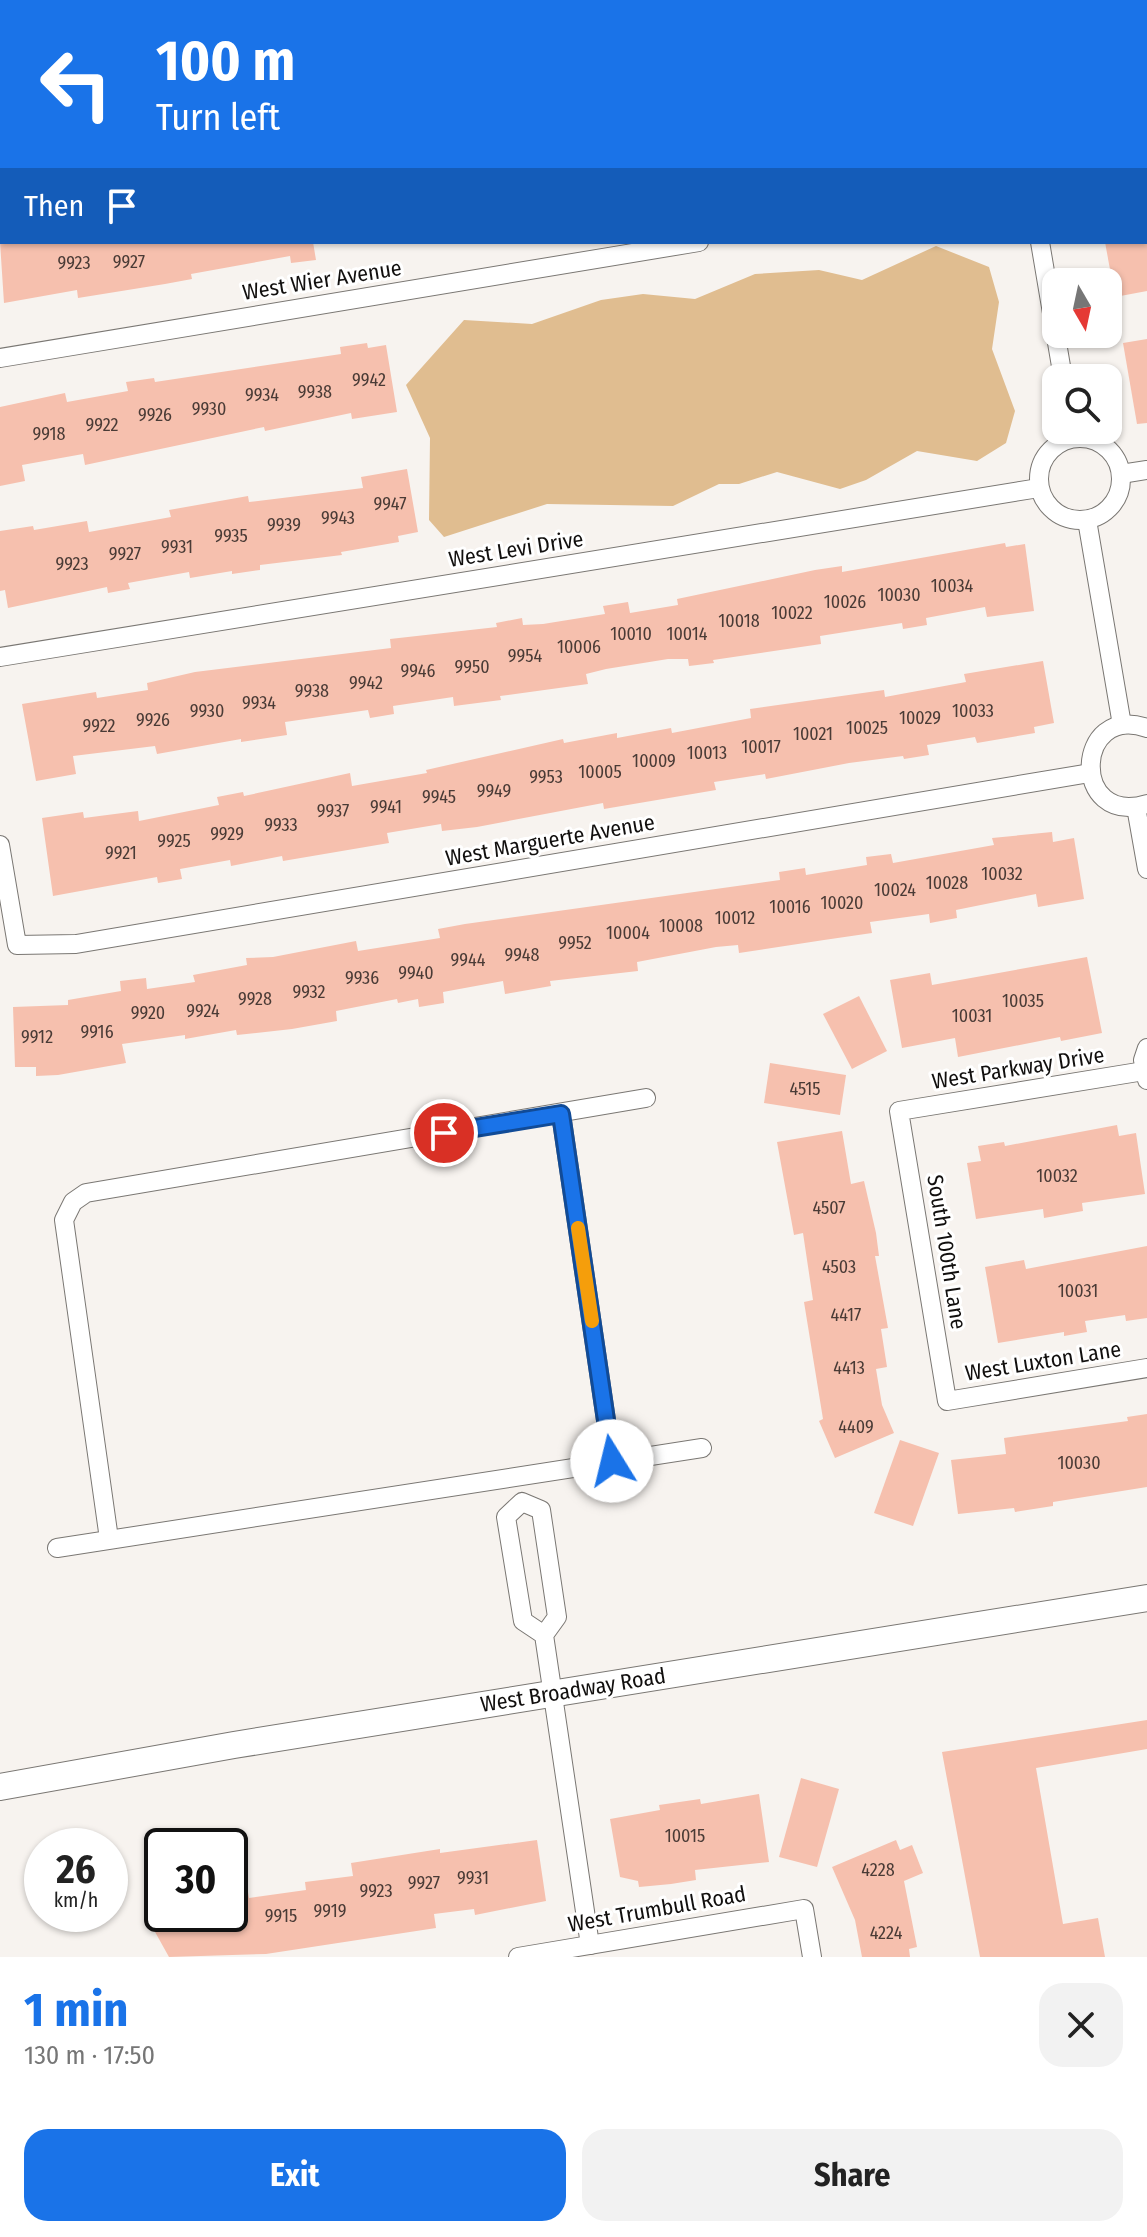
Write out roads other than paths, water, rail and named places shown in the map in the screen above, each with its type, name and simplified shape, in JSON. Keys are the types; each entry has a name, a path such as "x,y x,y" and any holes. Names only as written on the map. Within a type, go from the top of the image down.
{"main road":[{"name":"West Broadway Road","path":"0,1787 552,1693 1147,1598"}],"street":[{"name":"West Wier Avenue","path":"0,358 687,244"},
{"path":"1040,244 1061,364"},
{"path":"1059,444 1050,450 1039,474 1039,488 1052,509 1074,520 1087,520 1104,513 1116,500 1121,474 1110,450 1098,444"},
{"path":"1121,474 1147,470"},
{"name":"West Levi Drive","path":"0,657 1039,488"},
{"path":"1087,520 1122,725"},
{"path":"1147,728 1122,725 1097,742 1090,773 1106,799 1125,807 1142,806 1147,869"},
{"name":"West Marguerte Avenue","path":"0,845 17,945 76,944 1090,773"},
{"path":"1146,1076 1147,1048"},
{"name":"West Parkway Drive","path":"899,1111 1146,1076"},
{"path":"109,1539 64,1220 73,1202 86,1193 646,1098"},
{"name":"South 100th Lane","path":"899,1111 947,1401"},
{"path":"561,1114 612,1461"},
{"name":"West Luxton Lane","path":"947,1401 1147,1368"},
{"path":"57,1548 702,1448"},
{"path":"518,1475 522,1502"},
{"path":"522,1502 541,1510 557,1617 544,1635 590,1945"},
{"path":"522,1502 506,1517 523,1621 544,1635"},
{"name":"West Trumbull Road","path":"518,1957 804,1909 812,1957"}]}
